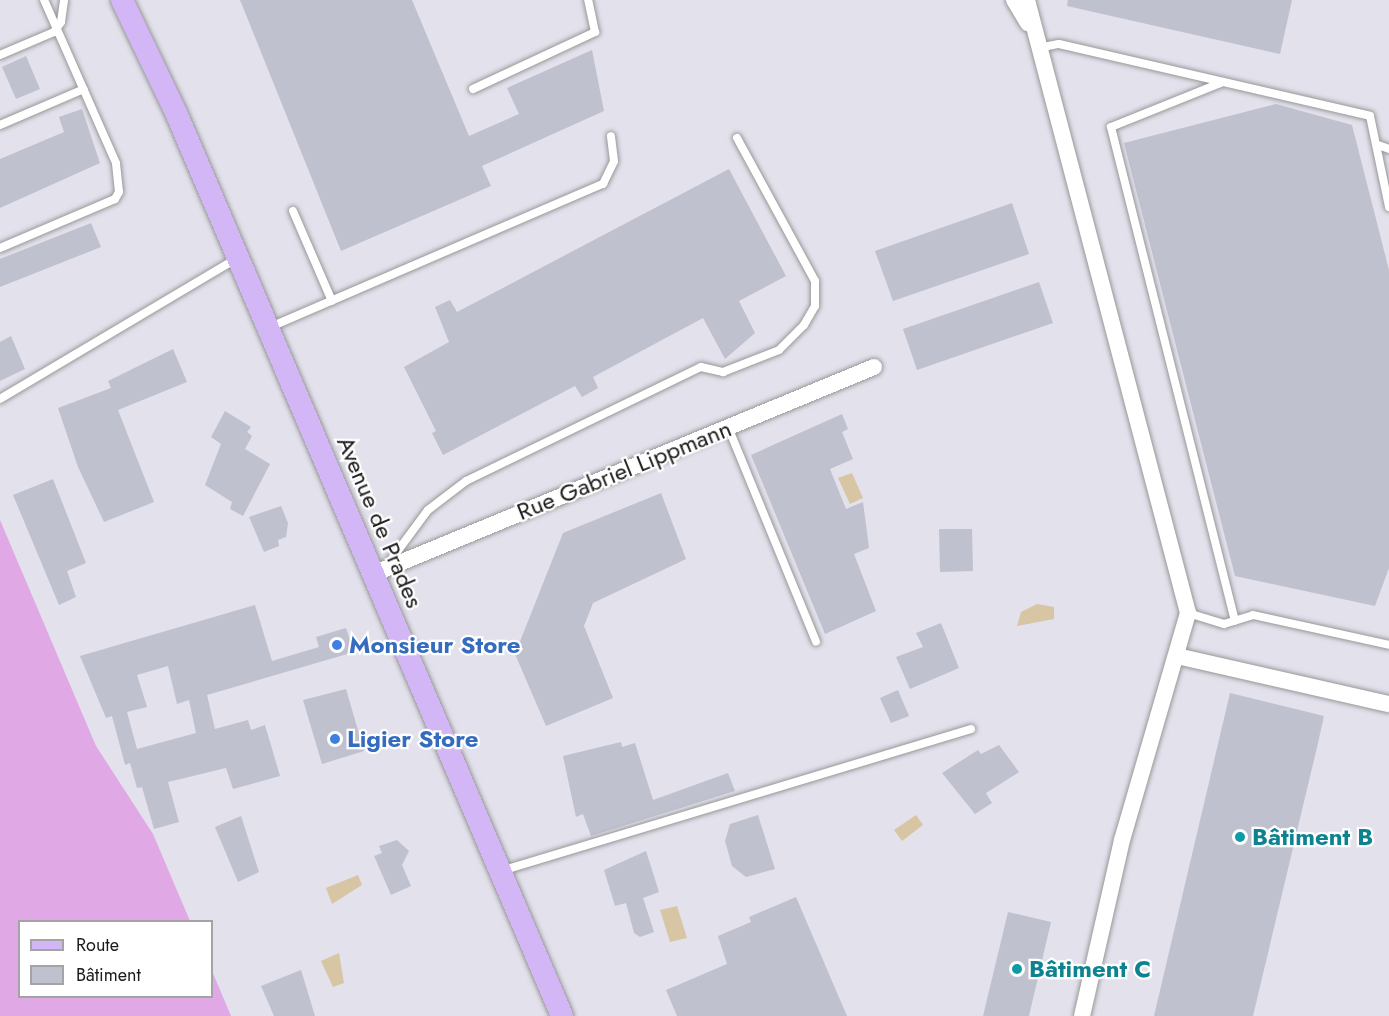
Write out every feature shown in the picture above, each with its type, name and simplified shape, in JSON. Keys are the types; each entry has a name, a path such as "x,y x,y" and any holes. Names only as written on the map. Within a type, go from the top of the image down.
{"main road":[{"name":"Avenue de Prades","path":"122,0 177,116 268,328 379,572 500,872 562,1016"},
{"name":"Avenue de Prades","path":"135,0 177,116"}],"street":[{"path":"1014,0 1043,47"},
{"path":"1027,0 1043,47 1188,613 1178,656 1156,713 1125,828 1082,1016"},
{"path":"1038,0 1043,47"},
{"name":"Rue Gabriel Lippmann","path":"379,572 874,367"},
{"path":"1178,656 1389,704"}],"lane":[{"path":"0,248 115,199 119,192 118,170 44,0"},
{"path":"0,55 57,27 64,0"},
{"path":"473,88 595,32 588,0"},
{"path":"1043,47 1059,44 1370,116 1378,145 1389,207"},
{"path":"1223,82 1111,127 1235,621"},
{"path":"0,125 84,89"},
{"path":"268,328 603,184 614,161 611,136"},
{"path":"379,572 428,510 466,481 701,367 723,372 779,350 804,325 815,306 815,281 737,138"},
{"path":"1378,145 1389,149"},
{"path":"293,211 332,301"},
{"path":"0,399 237,257"},
{"path":"728,427 816,642"},
{"path":"1188,613 1224,624 1253,615 1389,645"},
{"path":"500,872 971,729"}],"shaded area":[{"path":"852,473 863,498 850,504 838,478"},
{"path":"0,520 96,746 153,834 190,920 18,920 18,998 213,998 213,973 231,1016 0,1016"},
{"path":"1037,604 1054,607 1054,619 1017,626 1021,612"},
{"path":"916,815 923,825 902,841 894,830"},
{"path":"358,875 362,885 332,904 326,888"},
{"path":"677,906 687,938 670,942 660,910"},
{"path":"339,953 344,983 333,987 321,961"}],"building":[{"path":"240,0 412,0 469,136 519,114 507,88 592,50 604,111 482,166 491,186 341,251"},
{"path":"1068,0 1292,0 1280,54 1067,6"},
{"path":"26,56 40,89 16,99 2,67"},
{"path":"1276,104 1352,125 1389,270 1389,568 1375,606 1235,576 1124,143"},
{"path":"82,109 100,163 0,208 0,159 64,132 59,117"},
{"path":"729,169 786,276 739,301 755,333 725,359 703,318 593,377 598,388 582,397 575,386 443,455 432,433 436,431 404,367 449,342 435,307 450,300 457,312"},
{"path":"1012,203 1029,254 893,301 875,251"},
{"path":"91,223 101,247 0,287 0,259"},
{"path":"1039,282 1053,323 917,370 903,329"},
{"path":"11,336 25,369 0,381 0,342"},
{"path":"173,349 187,382 118,410 154,502 104,522 78,467 58,408 111,388 108,381"},
{"path":"225,411 251,427 247,432 252,436 245,449 270,464 243,516 230,509 232,502 205,485 221,444 211,437"},
{"path":"842,414 848,429 842,432 853,459 830,469 846,509 863,502 869,548 854,554 876,611 825,634 751,455"},
{"path":"53,479 86,563 67,571 76,597 59,605 13,495"},
{"path":"661,493 686,559 593,603 584,626 613,698 546,726 515,654 563,533"},
{"path":"281,506 288,523 286,537 278,540 279,546 264,552 249,517"},
{"path":"939,529 972,529 973,571 940,572"},
{"path":"255,605 272,661 319,647 316,637 346,628 354,652 207,695 215,729 248,720 251,730 265,725 280,776 233,789 226,768 168,782 179,822 154,829 142,787 137,788 130,763 125,765 112,716 106,718 80,656","holes":["168,666 177,704 189,700 196,733 137,749 127,712 147,707 137,675"]},
{"path":"941,623 959,668 910,689 896,657 923,647 916,633"},
{"path":"346,689 364,751 322,764 303,700"},
{"path":"898,690 909,716 891,723 880,698"},
{"name":"Bâtiment B","path":"1230,693 1324,716 1318,743 1253,1016 1154,1016"},
{"path":"621,742 622,747 635,743 653,800 728,773 735,791 591,836 583,814 576,817 563,756"},
{"path":"999,745 1019,772 986,793 992,803 975,814 942,773 978,750 981,754"},
{"path":"758,815 775,869 746,877 732,866 725,841 730,824"},
{"path":"241,816 259,872 238,882 215,827"},
{"path":"397,840 409,851 402,865 411,886 391,895 374,856 382,853 379,846"},
{"path":"646,851 659,892 643,898 654,932 640,937 634,933 626,903 615,906 604,870"},
{"path":"796,897 847,1016 677,1016 666,990 727,964 718,936 751,922 749,917"},
{"name":"Bâtiment C","path":"1008,912 1051,922 1029,1016 983,1016"},
{"path":"301,970 315,1016 274,1016 261,986"}],"place":[{"name":"Monsieur Store","path":"337,645"},
{"name":"Ligier Store","path":"335,739"},
{"name":"Bâtiment B","path":"1240,837"},
{"name":"Bâtiment C","path":"1017,969"}]}
